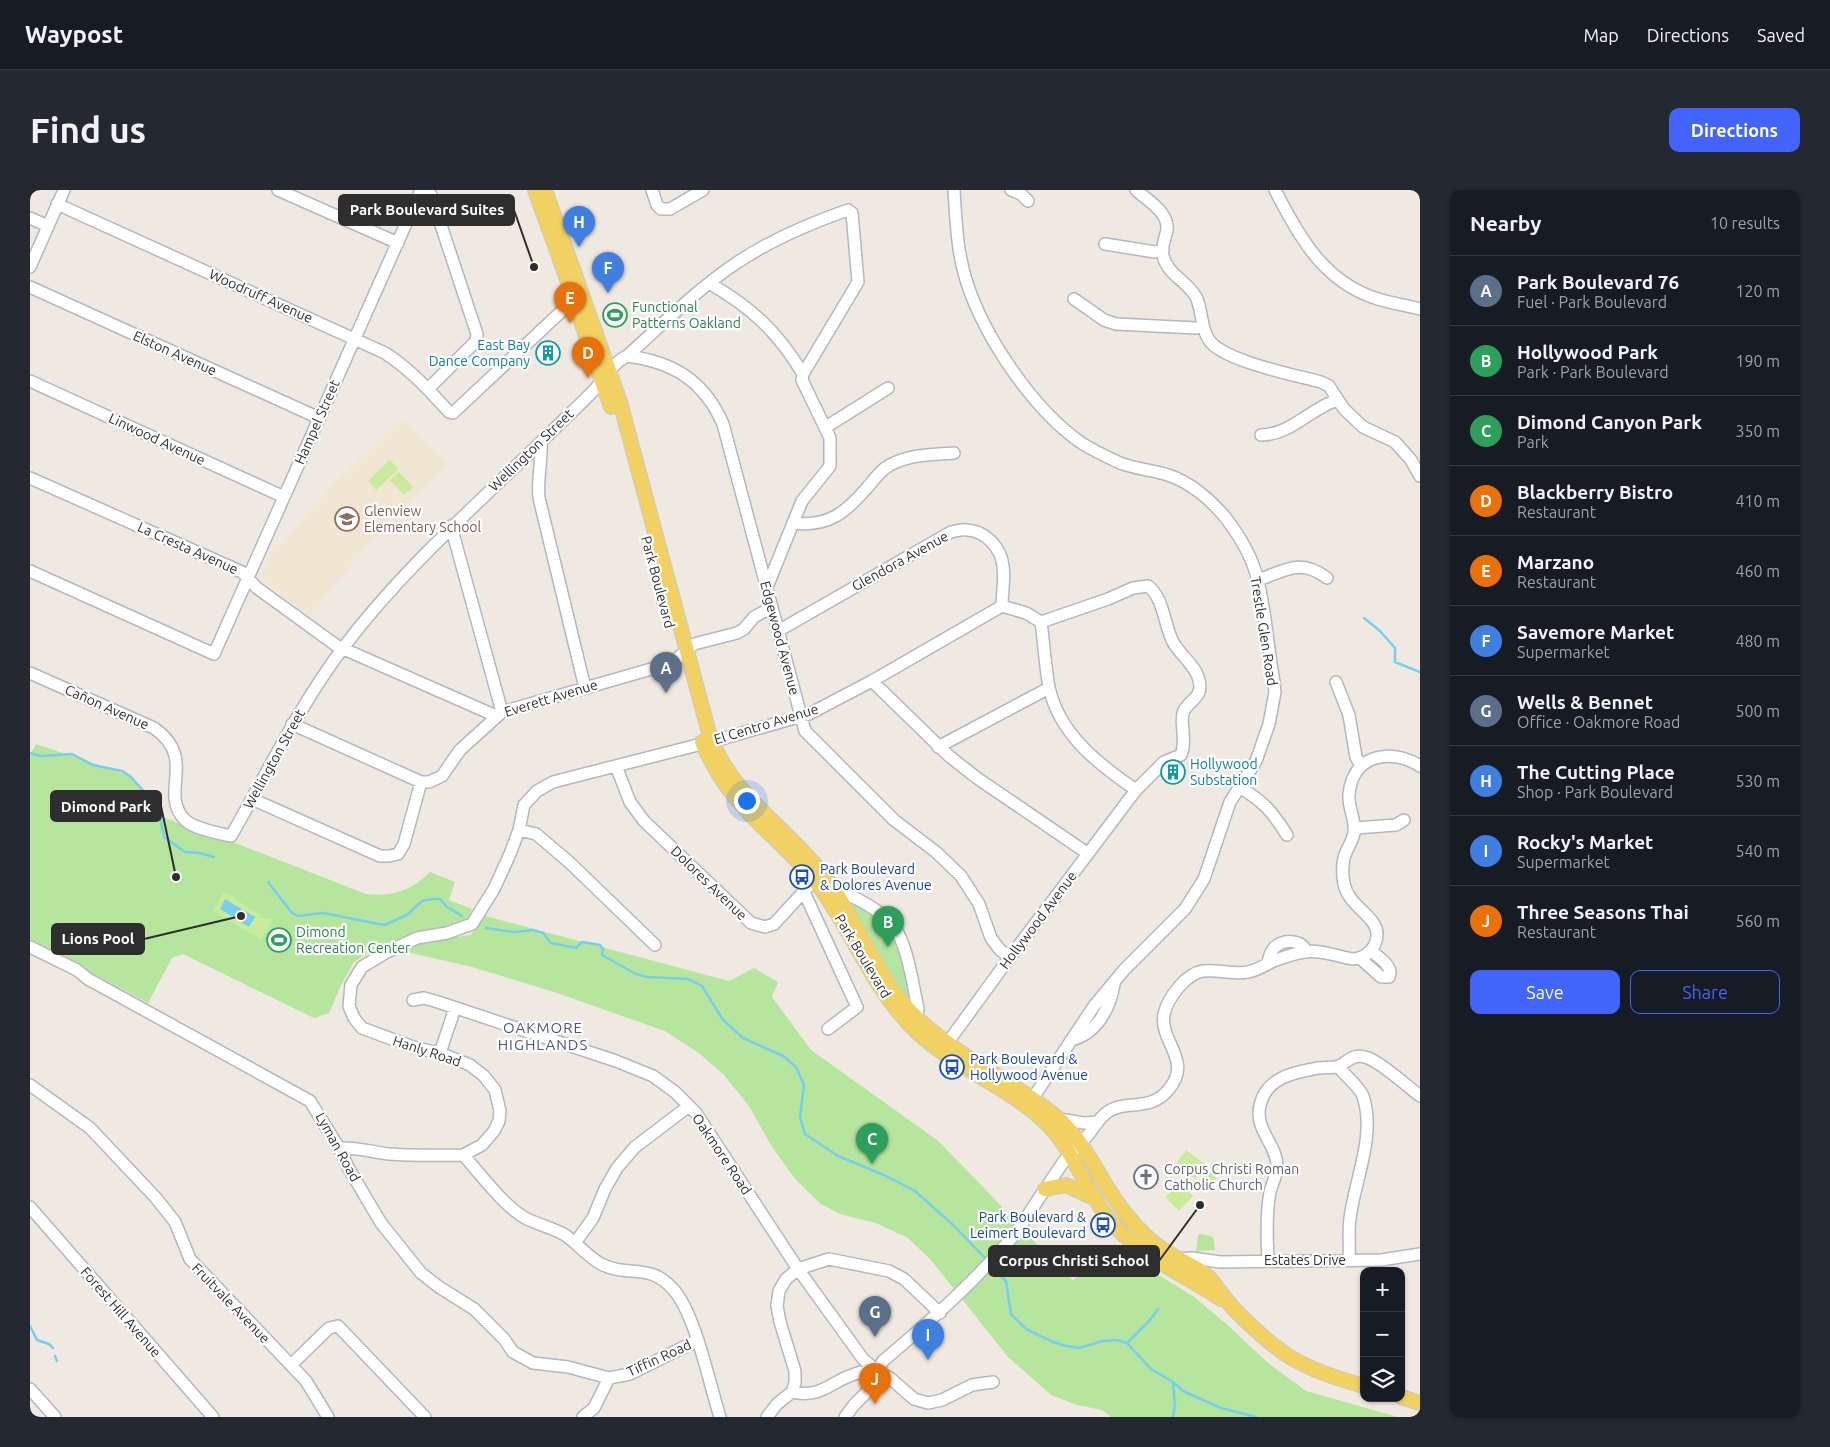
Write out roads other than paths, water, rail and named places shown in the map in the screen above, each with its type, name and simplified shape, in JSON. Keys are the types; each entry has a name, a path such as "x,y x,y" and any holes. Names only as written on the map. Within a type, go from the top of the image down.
{"main road":[{"name":"Park Boulevard","path":"535,190 606,375 617,428 707,742 711,762 731,793 746,811 797,860 834,889 893,989 944,1047"},
{"name":"Park Boulevard","path":"545,190 579,302"},
{"name":"Park Boulevard","path":"818,877 877,984 888,1000 920,1035 944,1047 1029,1103 1059,1119 1081,1143 1124,1212 1145,1236 1161,1249 1179,1259 1203,1280"},
{"name":"Park Boulevard","path":"1029,1103 1064,1144 1107,1217 1134,1244 1166,1266 1203,1280 1218,1288 1230,1305 1266,1341 1293,1360 1323,1374 1360,1385"},
{"path":"1045,1189 1066,1185 1097,1200"},
{"path":"1405,1398 1420,1403"}],"street":[{"path":"30,267 64,190"},
{"path":"278,190 398,243"},
{"name":"Hampel Street","path":"30,571 214,654 421,190"},
{"path":"426,190 430,195 477,334 476,341 428,389"},
{"path":"652,190 657,205 661,209 670,209 704,190"},
{"name":"Trestle Glen Road","path":"954,190 958,246 967,283 978,312 1027,391 1052,419 1081,443 1122,464 1170,476 1198,490 1225,517 1246,549 1258,580 1275,692 1269,724 1256,761 1239,786 1228,809 1204,879 1186,908 1114,982 1108,1009 1100,1020 1081,1038 1070,1040 1029,1103"},
{"path":"1011,190 1021,194 1028,201"},
{"path":"1136,190 1164,216 1167,230 1163,250 1164,258 1170,270 1196,296 1200,305 1202,326 1209,341 1221,352 1231,357 1321,382 1329,386 1337,400 1363,426 1395,442 1411,460 1420,476"},
{"path":"1275,190 1309,250 1330,272 1357,291 1374,298 1420,309"},
{"name":"Woodruff Avenue","path":"57,204 355,338 400,362 449,412 453,413 565,308 579,302"},
{"name":"Wellington Street","path":"231,836 292,724 343,648 402,577 451,526 541,442 618,361 627,356 709,283 763,246 793,231 848,210 852,213 858,282 803,374"},
{"path":"30,218 48,226"},
{"path":"1105,244 1155,252 1163,250"},
{"path":"709,283 753,311 776,334 792,355 803,374 802,380 830,438 830,466 802,501 767,587"},
{"name":"Elston Avenue","path":"30,287 319,418"},
{"path":"1074,299 1104,320 1116,324 1196,328 1202,326"},
{"name":"Edgewood Avenue","path":"627,356 658,362 674,369 704,392 715,406 723,424 805,731 894,820 936,852 961,876 979,904 991,938 1000,950 1010,957"},
{"name":"Linwood Avenue","path":"30,381 284,497"},
{"path":"826,427 888,388"},
{"path":"1261,435 1272,435 1282,431 1326,404 1337,400"},
{"path":"541,442 542,458 537,484 539,498 585,688"},
{"path":"794,523 821,523 842,513 884,469 903,458 954,453"},
{"name":"La Cresta Avenue","path":"30,478 242,572 257,588 337,646 499,714"},
{"path":"451,526 499,714"},
{"name":"Glendora Avenue","path":"778,631 951,532 967,530 980,533 990,539 998,549 1003,566 1002,606"},
{"path":"1258,580 1293,568 1306,567 1327,578"},
{"name":"Hollywood Avenue","path":"944,1047 1087,853 1136,790 1156,768 1164,762 1182,755 1184,749 1182,719 1184,710 1196,698 1200,690 1200,680 1196,671 1172,641 1153,590 1148,586 1141,586 1041,622"},
{"path":"1002,606 1026,613 1041,622 1049,688 1060,717 1080,746 1106,769 1136,790"},
{"name":"El Centro Avenue","path":"385,953 417,938 447,932 472,924 494,889 519,830 524,805 537,791 553,782 809,714 872,681 1002,606"},
{"name":"Everett Avenue","path":"421,782 429,782 442,776 460,750 499,714 672,663 694,644 737,633 754,617 772,607"},
{"name":"Cañon Avenue","path":"30,673 160,732 167,738 176,752 175,792 177,806 185,820 205,830 231,836"},
{"path":"872,681 938,747 977,778 1087,853"},
{"path":"1336,682 1349,715 1356,756 1361,766"},
{"path":"938,747 1049,688"},
{"path":"252,799 380,856 398,854 404,844 421,782 292,724"},
{"path":"845,1417 873,1386 877,1371 883,1361 951,1302 1014,1234 1070,1154 1104,1114 1118,1107 1149,1104 1161,1098 1170,1088 1176,1076 1177,1056 1167,1038 1164,1014 1176,991 1187,980 1203,971 1235,974 1248,972 1259,969 1268,963 1306,951 1354,959 1361,958 1371,951 1376,944 1375,926 1352,901 1344,883 1344,860 1351,843 1354,828 1348,796 1353,776 1361,766 1377,757 1401,758 1420,766"},
{"name":"Dolores Avenue","path":"616,766 630,802 644,821 751,923 765,927 774,924 818,877"},
{"path":"1239,786 1259,798 1275,816 1287,835"},
{"path":"1354,828 1396,825 1404,820"},
{"path":"519,830 536,834 569,862 655,945"},
{"name":"Park Boulevard","path":"834,889 856,897 890,922 897,931 903,943 918,1009 917,1018"},
{"path":"804,892 858,1007 828,1028"},
{"name":"Lyman Road","path":"30,947 76,970 88,979 306,1097 314,1105 381,1223 421,1272 439,1287 474,1309 504,1339 513,1352 533,1363 568,1367 609,1378"},
{"path":"1361,958 1382,978 1389,977 1391,973 1390,968 1371,951"},
{"name":"Hanly Road","path":"385,953 362,966 352,985 349,1006 354,1018 362,1028 470,1065 484,1076 495,1090 499,1100 499,1121 494,1131 482,1145 463,1155"},
{"name":"Oakmore Road","path":"413,1000 430,1000 616,1061 653,1076 675,1092 696,1113 798,1269 863,1359 914,1398 928,1403 942,1400 972,1385 993,1382"},
{"path":"440,1054 455,1008"},
{"path":"1268,1261 1267,1224 1270,1192 1277,1166 1274,1154 1261,1128 1259,1115 1263,1097 1274,1082 1286,1076 1314,1068 1338,1066 1349,1058 1359,1056 1368,1058 1420,1096"},
{"path":"1338,1066 1363,1096 1366,1125 1365,1146 1350,1219 1349,1260"},
{"name":"Fruitvale Avenue","path":"30,1086 90,1128 162,1205 175,1222 190,1259 291,1365 309,1386 328,1417"},
{"path":"575,1243 593,1218 605,1189 617,1168 635,1147 689,1106"},
{"path":"1059,1119 1097,1122"},
{"path":"339,1148 355,1147 388,1154 420,1156 463,1155 509,1205 526,1218 552,1228 575,1243 586,1254 608,1267 627,1271 643,1271 663,1280 674,1290 682,1303 698,1340 720,1417"},
{"name":"Forest Hill Avenue","path":"30,1207 213,1417"},
{"name":"Estates Drive","path":"1179,1259 1192,1258 1220,1262 1349,1260 1395,1259 1420,1254"},
{"path":"767,1417 777,1404 792,1392 795,1383 795,1371 777,1306 779,1291 786,1279 798,1269 829,1259 889,1271 904,1279 940,1312"},
{"path":"1203,1280 1220,1262"},
{"path":"291,1365 329,1328 338,1326 425,1417"},
{"name":"Tiffin Road","path":"583,1417 596,1413 609,1378 630,1374 698,1340"},
{"path":"792,1392 802,1394 817,1393 854,1374 877,1371"},
{"path":"30,1389 55,1417"}],"water":[{"path":"225,899 255,917 249,927 220,909"}],"waterway":[{"path":"1364,618 1380,631 1395,648 1395,662 1420,672"},
{"path":"30,753 40,756 72,754 93,765 122,771 130,776 151,799 159,812 164,837 185,852 214,857"},
{"path":"268,882 292,913 298,916 323,913 384,925 407,915 422,901 432,899 440,899 446,906 462,916"},
{"path":"486,928 514,932 533,930 543,933 551,943 576,948 582,942 600,945 603,949 602,955 636,974 647,977 688,979 702,986 723,1020 743,1038 783,1056 796,1067 804,1085 800,1117 805,1134 838,1156 884,1175 915,1191 952,1224 986,1259"},
{"path":"991,1266 1006,1281 1011,1314 1026,1329 1053,1342 1079,1348 1103,1341 1116,1340 1127,1343 1151,1369 1173,1382 1183,1391 1221,1408 1256,1417"},
{"path":"1127,1343 1158,1309"},
{"path":"30,1326 37,1340 49,1344 53,1348"},
{"path":"55,1356 57,1361"},
{"path":"1173,1382 1175,1405 1173,1417"}],"place":[{"name":"The Cutting Place","path":"579,247"},
{"name":"Park Boulevard Suites","path":"534,267"},
{"name":"Savemore Market","path":"608,293"},
{"name":"Functional Patterns Oakland","path":"615,315"},
{"name":"Marzano","path":"570,323"},
{"name":"East Bay Dance Company","path":"548,353"},
{"name":"Blackberry Bistro","path":"588,378"},
{"name":"Glenview Elementary School","path":"347,519"},
{"name":"Park Boulevard 76","path":"666,693"},
{"name":"Hollywood Substation","path":"1173,772"},
{"name":"Dimond Park","path":"176,877"},
{"name":"Park Boulevard & Dolores Avenue","path":"802,877"},
{"name":"Lions Pool","path":"241,916"},
{"name":"Dimond Recreation Center","path":"279,940"},
{"name":"Hollywood Park","path":"888,947"},
{"name":"Park Boulevard & Hollywood Avenue","path":"952,1067"},
{"name":"Dimond Canyon Park","path":"872,1164"},
{"name":"Corpus Christi Roman Catholic Church","path":"1146,1177"},
{"name":"Corpus Christi School","path":"1200,1205"},
{"name":"Park Boulevard & Leimert Boulevard","path":"1103,1225"},
{"name":"Wells & Bennet","path":"875,1337"},
{"name":"Rocky's Market","path":"928,1360"},
{"name":"Three Seasons Thai","path":"875,1404"}],"district":[{"name":"OAKMORE HIGHLANDS","path":"543,1036"}]}
